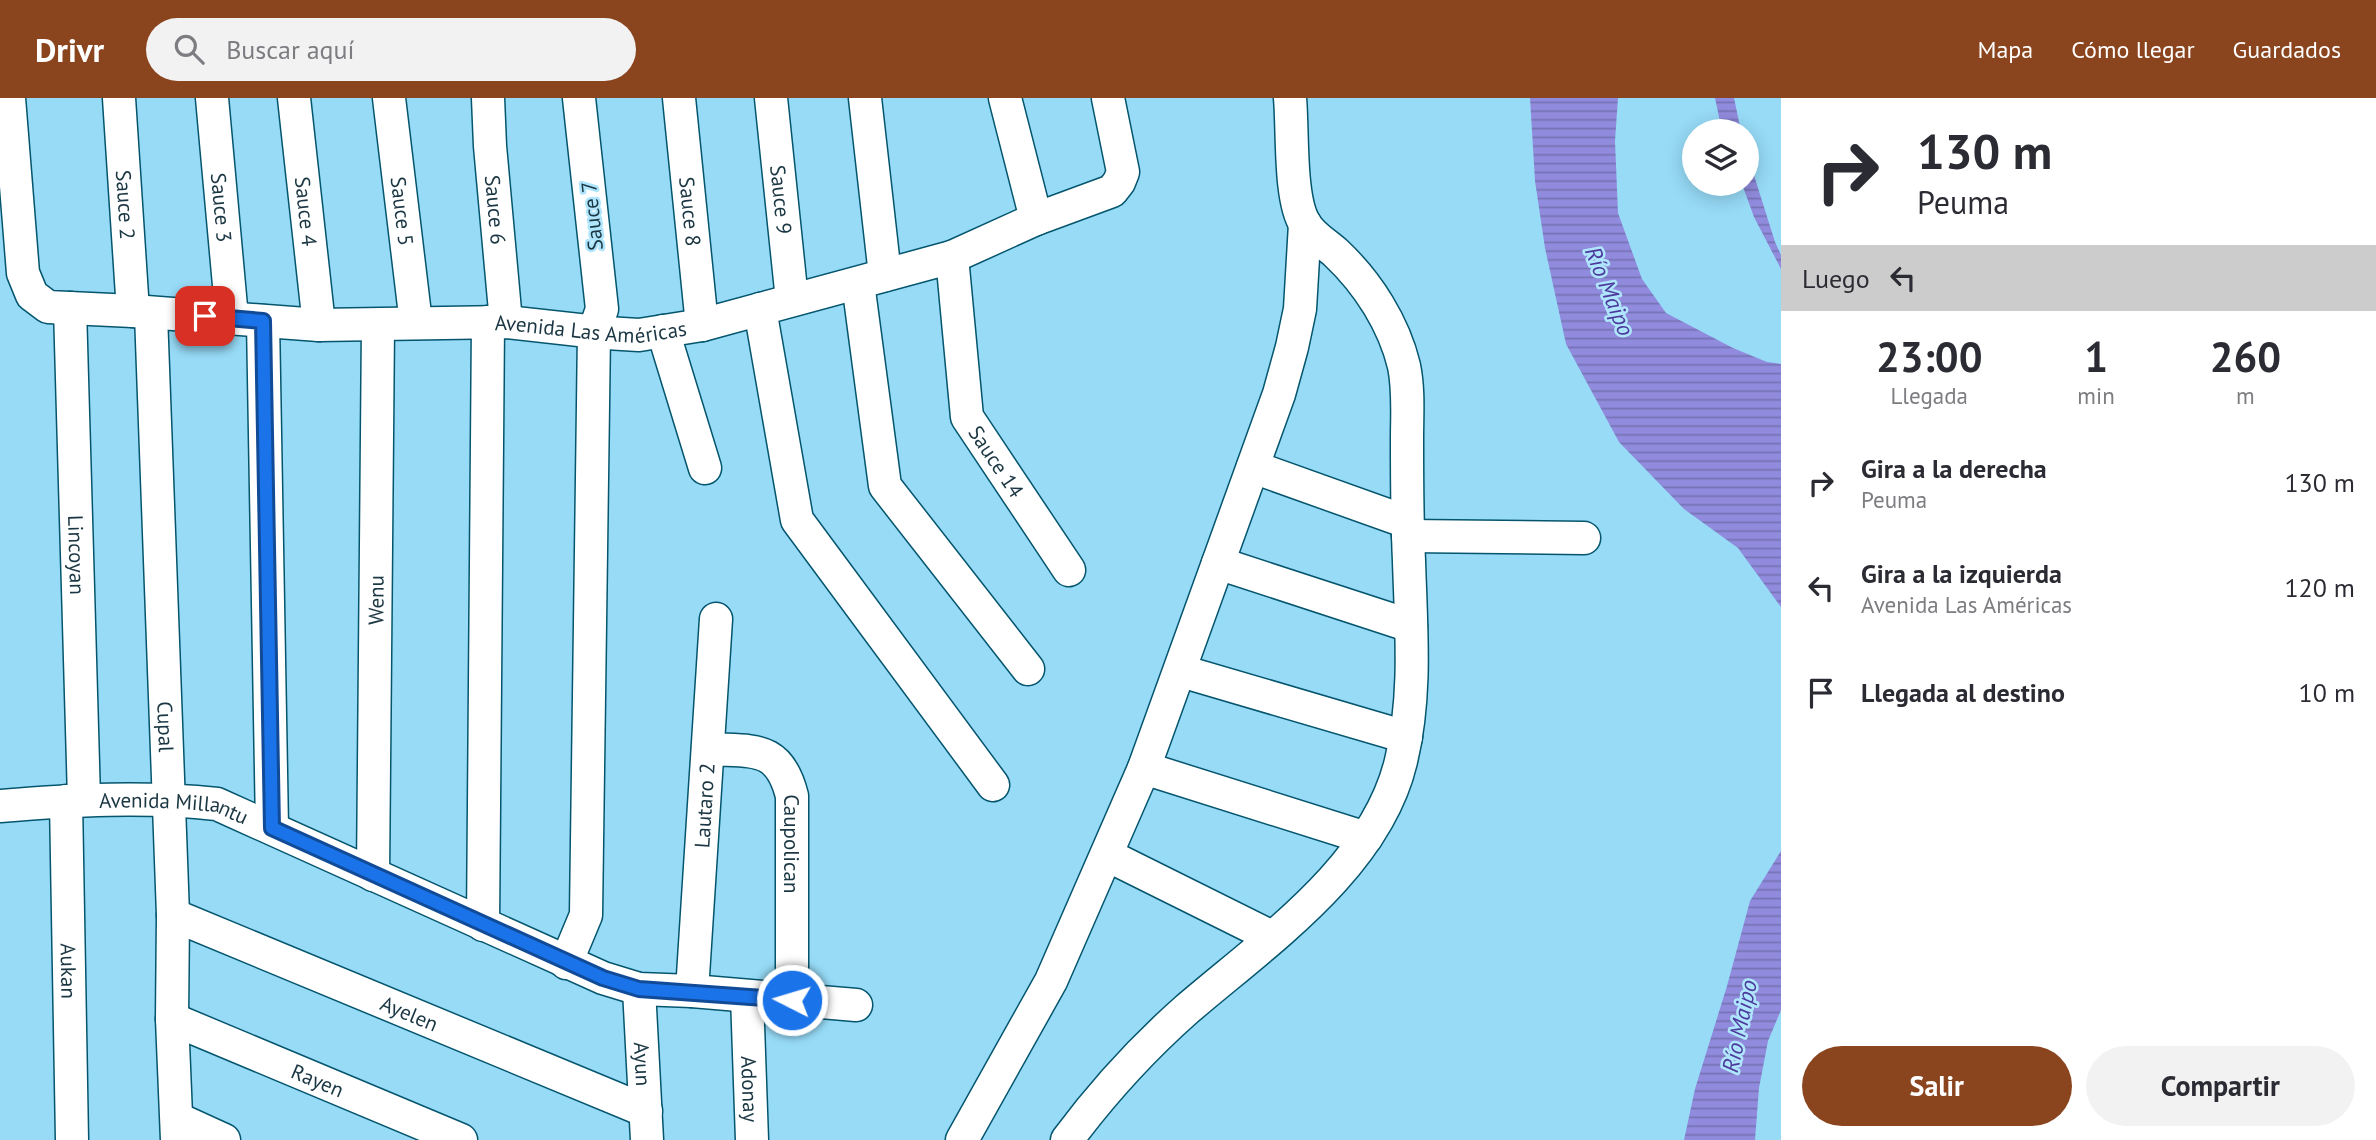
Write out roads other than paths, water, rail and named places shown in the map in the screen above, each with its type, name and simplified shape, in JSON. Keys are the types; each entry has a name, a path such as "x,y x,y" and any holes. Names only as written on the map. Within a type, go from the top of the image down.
{"street":[{"path":"9,98 23,273 32,295 59,308"},
{"name":"Sauce 2","path":"119,98 142,312"},
{"name":"Sauce 3","path":"212,98 232,318"},
{"name":"Sauce 4","path":"295,98 319,325"},
{"name":"Sauce 5","path":"389,98 416,323"},
{"name":"Sauce 6","path":"483,925 497,322 488,98"},
{"name":"Sauce 7","path":"566,963 586,915 594,332 602,309 579,98"},
{"name":"Sauce 8","path":"679,98 702,325"},
{"name":"Sauce 9","path":"771,98 792,300"},
{"path":"865,98 872,279 886,486 1028,669"},
{"path":"1005,98 1036,219"},
{"name":"Avenida Las Américas","path":"59,308 319,325 497,322 639,335 702,325 952,257 1036,219 1112,191 1123,172 1108,98"},
{"path":"967,1138 1051,981 1144,768 1279,394 1300,309 1305,224 1296,196 1293,173 1290,98"},
{"path":"1067,1140 1111,1085 1147,1047 1325,887 1366,838 1393,788 1406,737 1411,699 1407,383 1396,341 1369,290 1336,252 1305,224"},
{"name":"Sauce 14","path":"952,257 967,417 1069,569"},
{"name":"Lincoyan","path":"59,308 75,800"},
{"path":"760,309 797,520 993,785"},
{"name":"Cupal","path":"142,312 168,799 173,915 172,1019 178,1129"},
{"path":"263,321 272,828"},
{"name":"Wenu","path":"373,875 378,325"},
{"path":"663,331 705,468"},
{"path":"1253,467 1408,529 1584,538"},
{"path":"1217,563 1411,626"},
{"name":"Lautaro 2","path":"692,991 716,619"},
{"path":"1181,671 1406,737"},
{"name":"Caupolican","path":"708,749 762,753 776,761 788,780 792,796 792,1000"},
{"path":"1144,768 1366,838"},
{"name":"Avenida Millantu","path":"0,806 75,800 168,799 217,804 603,978 639,989 856,1005"},
{"name":"Aukan","path":"72,1140 75,800"},
{"path":"1107,855 1272,937"},
{"name":"Ayelen","path":"173,915 646,1126"},
{"name":"Ayun","path":"639,989 646,1126"},
{"name":"Adonay","path":"747,996 752,1140"},
{"name":"Rayen","path":"172,1019 461,1140"},
{"path":"178,1129 224,1140"}],"water":[{"name":"Río Maipo","path":"1530,98 1618,98 1615,141 1618,213 1642,279 1666,313 1733,348 1767,362 1781,364 1781,607 1738,548 1684,509 1619,442 1566,344 1545,248 1535,181"},
{"path":"1715,98 1734,98 1738,119 1719,119"},
{"path":"1759,191 1781,255 1781,269 1754,217 1746,196 1759,196"},
{"name":"Río Maipo","path":"1781,851 1781,1010 1768,1041 1759,1088 1755,1140 1684,1140 1695,1089 1750,901"}]}
